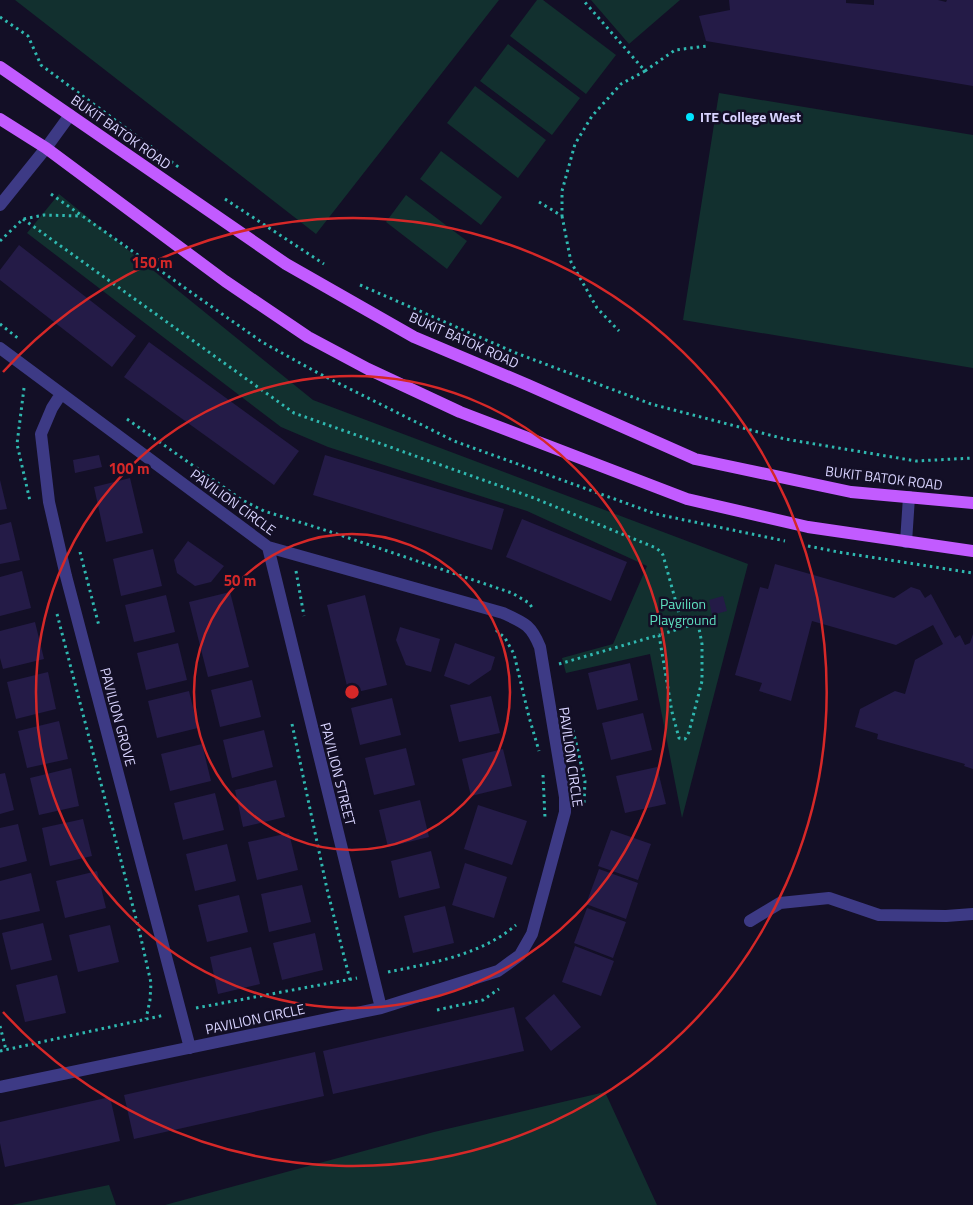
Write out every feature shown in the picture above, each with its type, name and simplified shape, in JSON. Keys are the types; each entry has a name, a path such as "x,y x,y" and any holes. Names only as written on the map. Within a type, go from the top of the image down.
{"main road":[{"name":"BUKIT BATOK ROAD","path":"0,67 286,264 414,337 695,459 852,492 973,503"},
{"path":"0,119 46,148 225,281 308,338 368,369 460,412 687,499 808,527 973,551"},
{"path":"950,501 973,512"}],"street":[{"path":"0,205 70,115"},
{"name":"PAVILION CIRCLE","path":"0,348 268,547 504,613 519,620 534,632 540,647 565,812 532,934 520,955 498,970 381,1008 0,1087"},
{"name":"PAVILION GROVE","path":"61,394 52,408 41,434 50,502 66,576 190,1048"},
{"path":"906,542 910,497"},
{"name":"PAVILION STREET","path":"268,547 381,1008"},
{"path":"750,921 780,902 829,898 879,915 946,916 973,914"}],"path":[{"path":"583,0 645,71 642,72"},
{"path":"0,17 28,36 41,65 181,169"},
{"path":"619,331 597,308 571,262 562,216 562,191 575,144 592,116 621,84 676,50 707,46"},
{"path":"222,197 330,268"},
{"path":"539,202 562,216"},
{"path":"0,241 23,219 44,215 83,216"},
{"path":"23,219 294,413 534,498 661,552 682,628"},
{"path":"356,283 516,353 651,404 785,439 916,461 973,458"},
{"path":"0,324 24,343"},
{"path":"125,417 242,500 264,512 337,534 512,593 529,603 535,611"},
{"path":"554,658 556,665 698,623 702,644 702,682 689,732 685,739 679,738 672,712 659,635"},
{"path":"291,720 327,889 350,980"},
{"path":"572,728 585,781 583,811"},
{"path":"435,1010 484,1000 500,989"},
{"path":"0,1026 6,1050"}],"green space":[{"path":"15,0 499,0 316,234"},
{"path":"537,0 543,0 616,55 586,94 510,36"},
{"path":"591,0 680,0 629,44"},
{"path":"508,44 580,98 552,135 480,81"},
{"path":"475,86 546,140 518,178 447,123"},
{"path":"719,93 973,135 973,368 683,320"},
{"path":"441,151 502,197 481,225 420,179"},
{"name":"Pavilion Playground","path":"59,194 313,400 748,564 682,818 650,654 566,673 562,658 613,644 647,566 527,511 328,447 281,427 27,233"},
{"path":"406,195 467,241 447,269 386,222"},
{"path":"605,1092 657,1205 165,1205 434,1132"},
{"path":"109,1185 116,1205 12,1205"}],"building":[{"path":"729,0 846,0 846,3 874,5 874,0 938,0 946,2 947,0 973,0 973,86 706,41 699,16 730,10"},
{"path":"19,245 136,336 112,367 0,280 0,270"},
{"path":"149,342 299,451 274,485 124,377"},
{"path":"99,455 102,467 75,473 73,460"},
{"path":"325,455 504,509 492,550 313,495"},
{"path":"130,478 143,533 106,542 94,487"},
{"path":"0,480 7,509 0,510"},
{"path":"522,519 627,562 611,601 506,557"},
{"path":"11,522 20,560 0,564 0,525"},
{"path":"188,541 224,566 211,582 195,586 177,573 174,560"},
{"path":"153,549 162,586 121,596 113,559"},
{"path":"775,564 894,598 911,587 920,590 925,598 931,594 955,638 960,635 965,645 970,643 973,634 973,769 964,766 965,764 877,739 878,734 855,727 860,709 895,691 905,694 915,660 943,644 933,625 896,645 812,621 791,701 759,691 762,683 735,675 760,587 768,589"},
{"path":"22,571 31,608 0,616 0,577"},
{"path":"230,592 249,667 208,677 189,602"},
{"path":"166,595 175,632 134,642 125,605"},
{"path":"365,595 387,685 349,694 327,605"},
{"path":"723,596 727,611 712,615 709,600"},
{"path":"35,622 44,659 3,669 0,658 0,631"},
{"path":"400,627 440,639 431,672 406,665 396,640"},
{"path":"178,643 187,680 146,690 137,653"},
{"path":"455,643 495,657 491,670 469,685 444,676"},
{"path":"630,663 638,700 597,710 588,673"},
{"path":"48,672 56,709 16,719 7,682"},
{"path":"252,680 261,717 220,727 211,690"},
{"path":"189,691 198,728 157,738 148,701"},
{"path":"491,696 500,733 459,742 450,705"},
{"path":"392,698 401,735 360,745 351,708"},
{"path":"643,713 652,750 611,760 602,723"},
{"path":"59,721 68,759 27,768 18,731"},
{"path":"264,730 273,767 232,778 223,740"},
{"path":"202,744 211,781 170,791 161,754"},
{"path":"406,748 415,785 374,795 365,758"},
{"path":"503,749 512,786 471,796 462,759"},
{"path":"657,767 666,804 625,813 616,776"},
{"path":"71,768 79,806 39,815 30,778"},
{"path":"5,773 14,810 0,814 0,774"},
{"path":"276,780 285,817 243,827 235,790"},
{"path":"215,793 224,830 183,840 174,803"},
{"path":"420,800 429,837 388,847 379,810"},
{"path":"478,805 527,821 512,865 464,849"},
{"path":"83,819 92,856 50,866 42,828"},
{"path":"18,824 27,861 0,868 0,828"},
{"path":"611,830 651,844 638,880 598,866"},
{"path":"289,833 298,870 257,880 248,842"},
{"path":"227,844 236,881 195,891 186,854"},
{"path":"431,851 440,888 399,898 391,861"},
{"path":"465,863 507,877 494,918 452,905"},
{"path":"599,869 638,883 626,919 586,904"},
{"path":"97,871 106,908 65,918 56,881"},
{"path":"31,873 40,911 0,920 0,881"},
{"path":"302,885 311,922 269,932 261,894"},
{"path":"239,895 248,932 207,942 198,905"},
{"path":"445,906 454,943 413,953 404,916"},
{"path":"587,908 626,922 613,958 574,943"},
{"path":"43,923 52,960 11,970 2,933"},
{"path":"110,925 119,962 78,972 69,935"},
{"path":"315,933 323,970 282,980 273,943"},
{"path":"575,946 614,961 601,996 562,982"},
{"path":"251,947 260,984 218,994 210,957"},
{"path":"57,975 66,1013 25,1022 16,985"},
{"path":"554,994 581,1027 551,1051 525,1018"},
{"path":"514,1007 524,1051 333,1094 323,1051"},
{"path":"315,1052 324,1096 134,1139 124,1095"},
{"path":"110,1097 120,1141 5,1167 0,1143 0,1122"}],"place":[{"name":"ITE College West","path":"690,117"}]}
